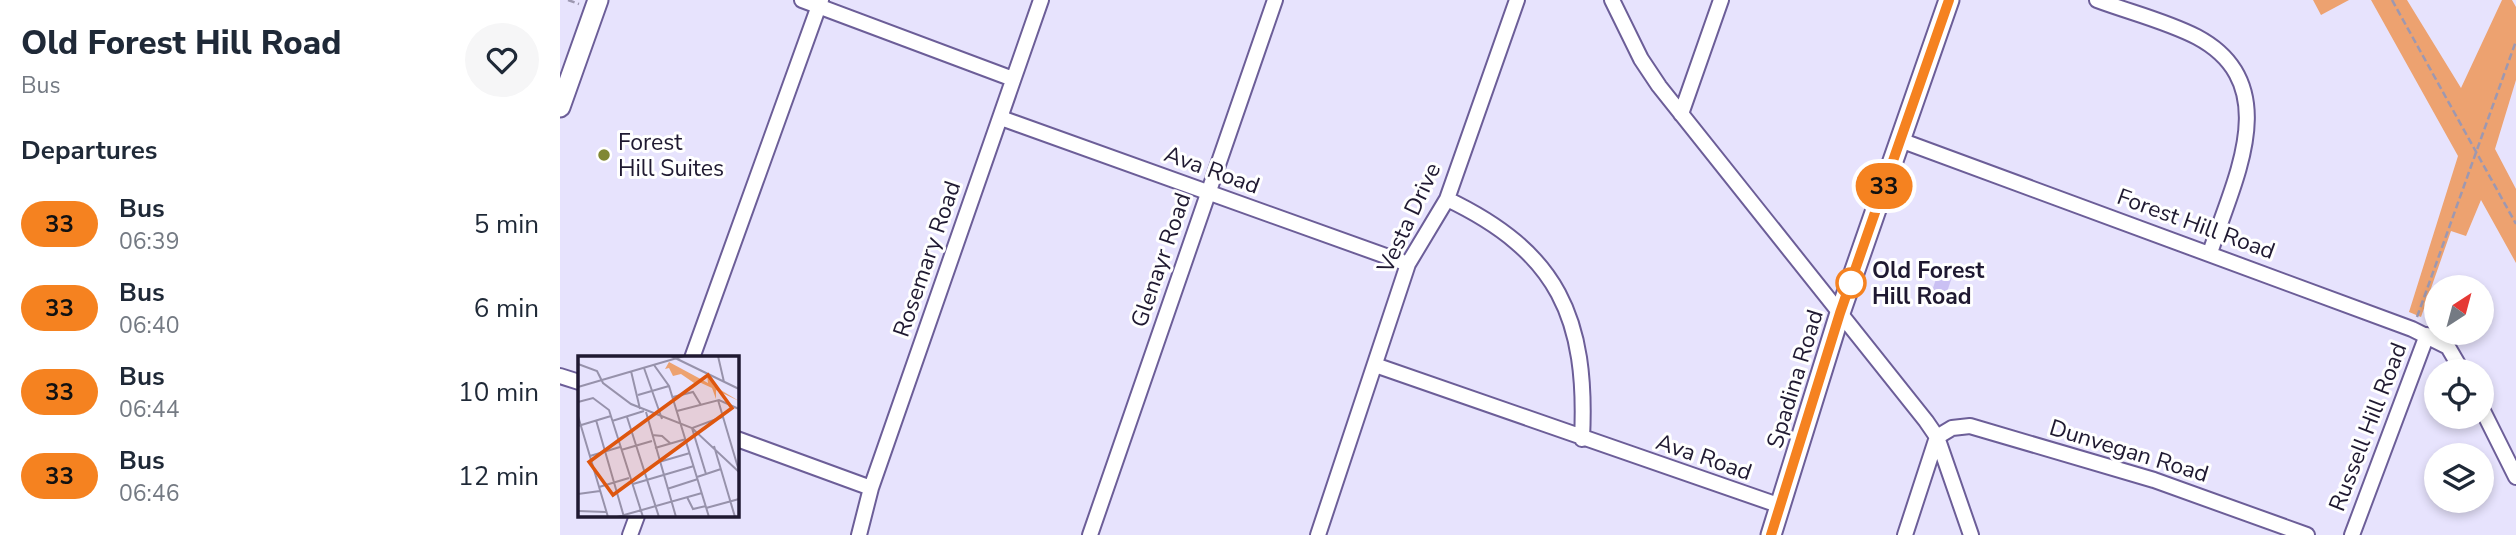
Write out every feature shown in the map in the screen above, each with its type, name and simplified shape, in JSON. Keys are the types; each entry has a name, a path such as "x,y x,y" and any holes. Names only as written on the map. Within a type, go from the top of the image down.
{"street":[{"path":"560,107 598,0"},
{"path":"802,0 820,3 1013,79"},
{"name":"Rosemary Road","path":"859,535 871,488 1041,0"},
{"name":"Glenayr Road","path":"1090,535 1275,0"},
{"name":"Vesta Drive","path":"1318,535 1408,264 1447,199 1517,0"},
{"path":"1612,0 1641,59 1681,114 1937,437 1971,535"},
{"path":"1681,114 1721,0"},
{"name":"Spadina Road","path":"1771,535 1840,313 1949,0"},
{"path":"2097,0 2196,37 2228,62 2238,78 2248,115 2248,140 2210,253"},
{"path":"693,356 820,3"},
{"name":"Ava Road","path":"1000,118 1408,264"},
{"name":"Forest Hill Road","path":"1900,140 2424,334"},
{"path":"1447,199 1505,231 1525,247 1556,286 1570,320 1578,358 1583,404 1582,439"},
{"name":"Russell Hill Road","path":"2352,535 2424,343"},
{"name":"Ava Road","path":"1375,365 1781,506"},
{"path":"560,376 578,382"},
{"name":"Dunvegan Road","path":"1937,437 1952,428 1970,426 2154,480 2307,535"},
{"path":"2492,429 2516,477"},
{"path":"1905,535 1937,437"},
{"path":"738,439 871,488"},
{"path":"630,535 636,518"}],"path":[{"path":"568,0 579,4"},
{"path":"2392,0 2516,224"},
{"path":"2412,329 2475,148 2494,107 2516,41"}],"shaded area":[{"path":"2313,0 2349,0 2321,15"},
{"path":"2371,0 2407,0 2461,88 2502,0 2512,0 2516,7 2516,80 2495,149 2516,189 2516,263 2481,200 2466,236 2451,231 2436,275 2424,275 2424,308 2421,317 2409,312 2458,156"},
{"path":"1939,270 1953,274 1944,301 1930,297"}],"bus line":[{"name":"33","path":"1771,535 1840,313 1949,0"}],"place":[{"name":"Forest Hill Suites","path":"604,155"},
{"name":"Old Forest Hill Road","path":"1851,283"}]}
